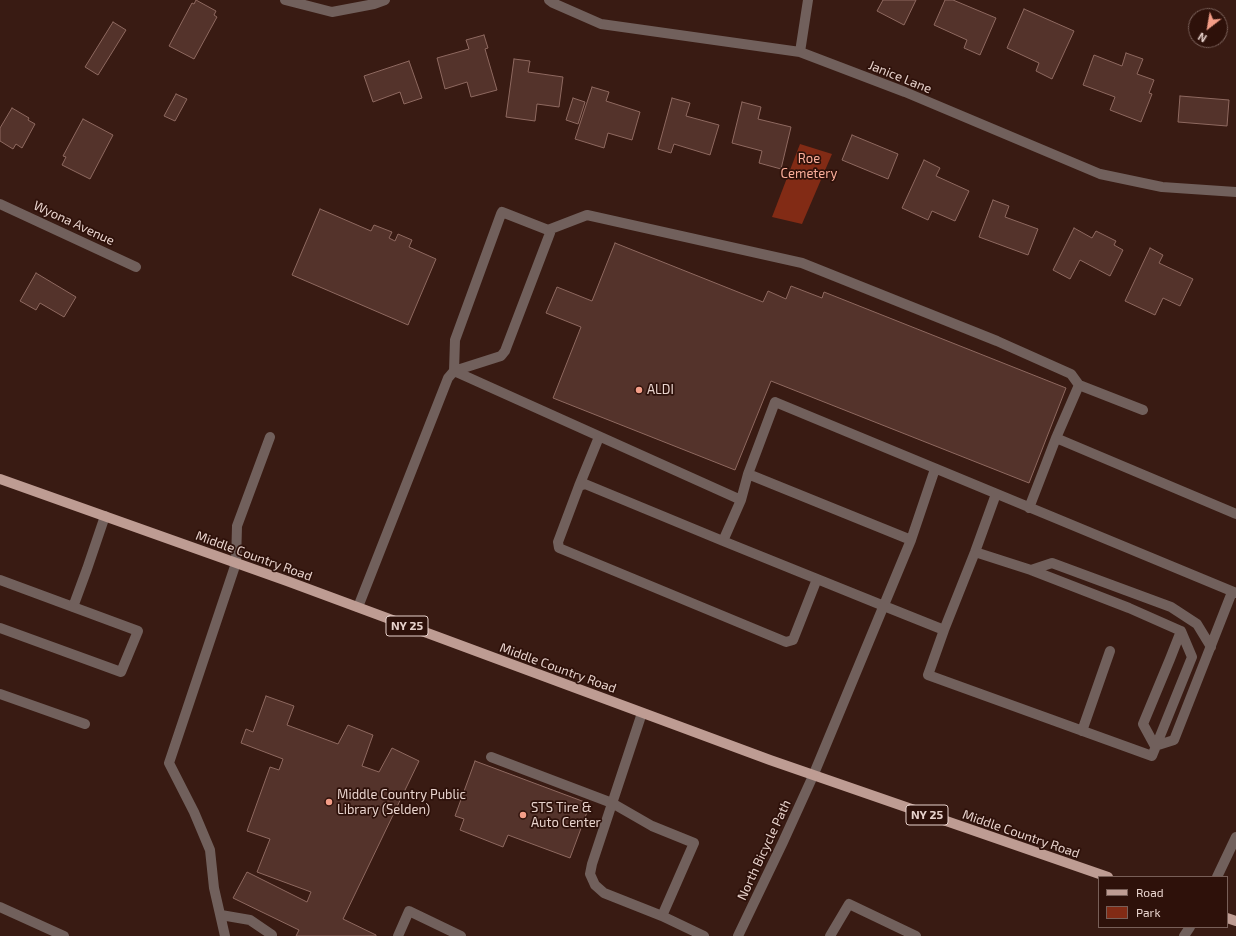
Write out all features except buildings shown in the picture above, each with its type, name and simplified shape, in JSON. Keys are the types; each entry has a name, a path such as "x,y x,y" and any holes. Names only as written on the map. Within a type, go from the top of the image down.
{"main road":[{"name":"Middle Country Road","path":"0,479 236,563 813,776 1105,876"}],"street":[{"path":"285,0 332,12 374,4 385,0"},
{"name":"Janice Lane","path":"550,0 553,3 601,24 800,52 905,92 1100,174 1162,187 1236,192"},
{"path":"800,52 808,0"},
{"name":"Wyona Avenue","path":"0,204 136,267"},
{"path":"454,371 455,340 500,214 502,212 548,230 587,215 802,263 997,341 1071,374 1079,385 1143,410"},
{"path":"358,608 448,378 454,371 501,356 505,351 550,233 548,230"},
{"path":"454,371 741,500"},
{"path":"1029,508 1056,438 1079,385"},
{"path":"723,541 741,500 748,474 775,402 1234,592 1174,740 1154,751 1082,731 928,675 996,494"},
{"path":"225,936 214,888 210,850 194,812 169,763 236,563 237,526 270,437"},
{"path":"599,437 558,542 559,548 786,642 793,640 817,579"},
{"path":"1056,438 1236,514"},
{"name":"North Bicycle Path","path":"738,936 813,776 911,540 935,469"},
{"path":"748,474 911,540"},
{"path":"579,486 585,484 944,630"},
{"path":"73,607 105,516"},
{"path":"975,552 1031,570 1129,608 1181,631 1192,657 1154,751"},
{"path":"1031,570 1052,563 1171,607 1197,624 1211,647"},
{"path":"0,580 138,630 121,672 0,628"},
{"path":"1154,751 1143,724 1181,631"},
{"path":"1082,731 1110,651"},
{"path":"0,694 84,724"},
{"path":"642,713 590,874 595,886 604,893 662,916 704,936"},
{"path":"491,757 612,803 652,826 694,843 662,916"},
{"path":"1217,876 1236,837"},
{"path":"830,936 848,904 916,936"},
{"path":"0,907 64,936"},
{"path":"398,936 409,911 461,936"},
{"path":"221,915 250,920 272,935 271,936"}],"green space":[{"name":"Roe Cemetery","path":"800,144 832,154 802,224 772,217"}],"place":[{"name":"ALDI","path":"639,390"},
{"name":"Middle Country Public Library (Selden)","path":"329,802"},
{"name":"STS Tire & Auto Center","path":"523,815"}]}
